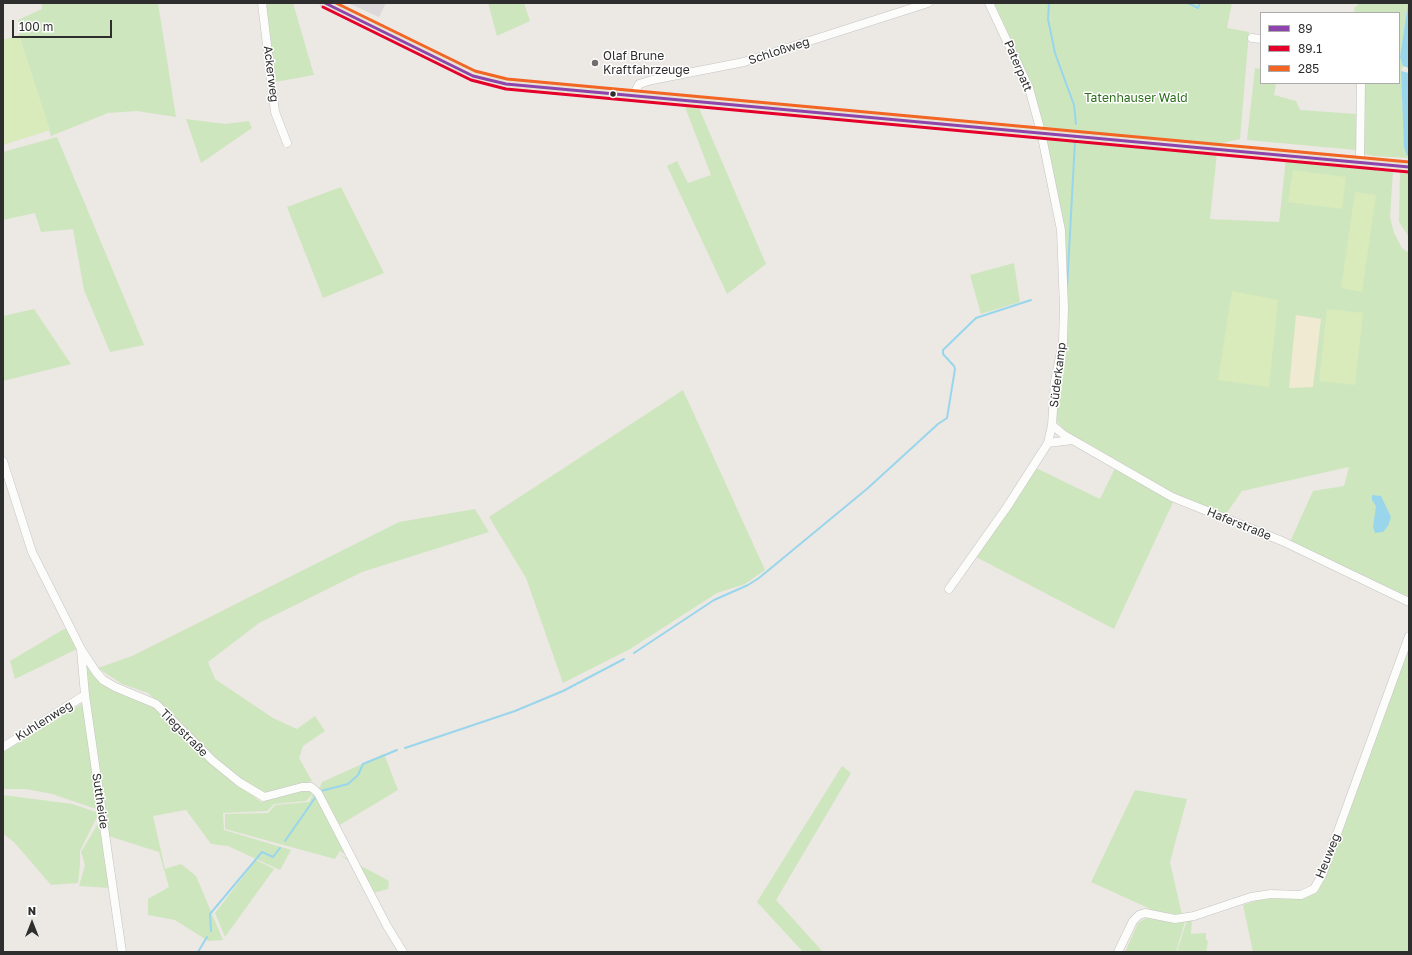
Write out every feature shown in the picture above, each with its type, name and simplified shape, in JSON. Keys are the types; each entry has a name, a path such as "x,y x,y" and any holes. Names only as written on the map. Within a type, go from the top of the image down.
{"main road":[{"path":"325,3 473,76 488,81 633,96 1409,166"}],"street":[{"name":"Ackerweg","path":"262,3 275,112 287,143"},
{"name":"Schloßweg","path":"633,96 639,84 652,80 744,62 928,3"},
{"name":"Paterpatt","path":"989,3 1029,88 1041,132"},
{"path":"1252,38 1260,39"},
{"path":"1360,161 1361,84"},
{"name":"Süderkamp","path":"949,589 1007,507 1048,443 1052,425 1055,381 1063,342 1063,277 1061,230 1041,132"},
{"name":"Haferstraße","path":"1052,425 1073,440 1172,497 1282,541 1409,602"},
{"path":"1048,443 1073,440"},
{"name":"Tiegstraße","path":"3,461 32,552 80,649 103,680 115,687 156,704 212,760 239,782 264,797 302,787 311,788 318,792 386,926 403,952"},
{"name":"Heuweg","path":"1118,952 1132,921 1139,914 1145,913 1175,919 1194,916 1251,897 1271,894 1301,895 1314,889 1322,875 1409,636"},
{"name":"Suttheide","path":"80,649 84,695 122,952"},
{"name":"Kuhlenweg","path":"3,747 84,695"}],"shaded area":[{"path":"348,3 386,3 379,17"}],"green space":[{"path":"41,3 158,3 176,117 137,111 108,113 51,136 19,35 18,20 42,9"},
{"path":"266,3 293,3 314,75 275,82"},
{"path":"488,3 524,3 530,21 497,36"},
{"name":"Tatenhauser Wald","path":"994,3 1232,3 1227,28 1249,32 1240,139 1218,144 1210,219 1279,222 1286,159 1387,169 1393,171 1390,217 1394,233 1402,248 1409,253 1409,597 1290,542 1313,491 1344,486 1349,467 1242,491 1224,517 1168,490 1084,441 1071,436 1056,421 1057,379 1067,299 1045,141 1049,137 1046,129 1042,126 1032,86"},
{"path":"1360,3 1408,3 1400,57 1400,12 1355,12 1354,8"},
{"path":"19,35 50,130 3,145 3,40"},
{"path":"1400,57 1403,66 1401,72 1404,132 1407,156 1409,158 1364,154 1364,84 1400,84"},
{"path":"1255,68 1260,69 1260,84 1276,84 1274,95 1296,101 1300,110 1357,114 1356,150 1247,140"},
{"path":"685,107 699,108 766,264 727,294 667,166 677,161 688,183 711,175"},
{"path":"186,119 225,124 249,121 252,128 201,163"},
{"path":"57,137 144,345 110,352 84,290 73,229 41,232 35,213 3,220 3,152"},
{"path":"1293,170 1346,177 1342,209 1288,202"},
{"path":"1400,172 1409,173 1409,237 1399,222"},
{"path":"341,187 384,273 323,298 287,207"},
{"path":"1355,192 1376,195 1362,292 1341,288"},
{"path":"1014,263 1020,302 981,314 970,275"},
{"path":"1232,291 1278,300 1269,387 1218,380"},
{"path":"34,309 71,364 3,381 3,316"},
{"path":"1327,309 1363,313 1355,385 1319,381"},
{"path":"683,390 765,570 745,584 717,593 630,649 563,683 526,578 489,517"},
{"path":"1036,468 1100,499 1115,468 1174,500 1114,629 976,557"},
{"path":"475,509 489,532 362,572 259,623 208,662 215,679 273,718 297,729 315,716 325,731 303,746 299,758 312,781 265,795 239,780 148,693 122,684 98,668 132,656 399,522"},
{"path":"64,629 68,629 77,649 15,679 10,661"},
{"path":"1409,642 1409,952 1253,952 1243,905 1268,897 1304,897 1319,890"},
{"path":"85,661 94,673 146,699 210,762 261,802 302,790 313,793 306,801 274,804 267,811 223,813 224,830 291,850 280,870 228,846 211,844 186,810 153,816 165,869 181,864 196,876 223,940 208,941 175,920 148,915 148,899 169,887 159,852 102,834 110,888 79,886 85,865 81,852 105,812 52,794 26,789 3,789 3,752 86,701"},
{"path":"384,754 398,790 338,826 319,789 322,782"},
{"path":"842,766 851,773 776,900 823,952 803,952 757,902"},
{"path":"1135,790 1187,799 1170,862 1182,915 1157,912 1091,882"},
{"path":"313,794 320,803 348,856 340,851 335,859 225,829 225,814 268,813 275,805 309,802"},
{"path":"3,795 72,804 99,813 80,851 78,883 51,885 14,842 3,834"},
{"path":"339,854 389,881 388,889 373,893 362,871"},
{"path":"256,860 274,869 225,937 215,913"},
{"path":"1146,918 1185,922 1176,952 1125,952 1138,923"},
{"path":"1192,919 1191,934 1206,933 1206,940 1208,941 1206,952 1177,952 1187,920"}],"sand":[{"path":"1296,315 1321,319 1313,387 1289,388"}],"water":[{"path":"1408,3 1409,68 1403,66 1400,57"},
{"path":"1401,71 1409,73 1409,156 1407,156 1404,147"},
{"path":"1372,495 1381,496 1391,517 1388,526 1383,532 1375,533 1373,527 1376,506 1372,500"}],"waterway":[{"path":"1049,3 1048,19 1055,53 1074,105 1076,124"},
{"path":"1188,3 1198,8 1200,3"},
{"path":"1409,67 1409,79"},
{"path":"1067,288 1075,141"},
{"path":"634,653 714,600 748,585 759,578 868,488 938,424 947,418 955,369 943,354 943,350 976,318 1031,300"},
{"path":"405,748 515,711 563,691 624,659"},
{"path":"321,791 348,784 358,775 363,764 397,750"},
{"path":"285,841 315,798"},
{"path":"211,931 210,914 262,852 273,857 280,848"},
{"path":"198,952 207,937"}],"transit line":[{"name":"89","path":"325,3 473,76 506,84 1409,167"},
{"name":"285","path":"336,3 475,71 507,79 1409,162"},
{"name":"89.1","path":"323,7 471,80 506,89 1409,172"}],"place":[{"name":"Olaf Brune Kraftfahrzeuge","path":"595,63"}]}
